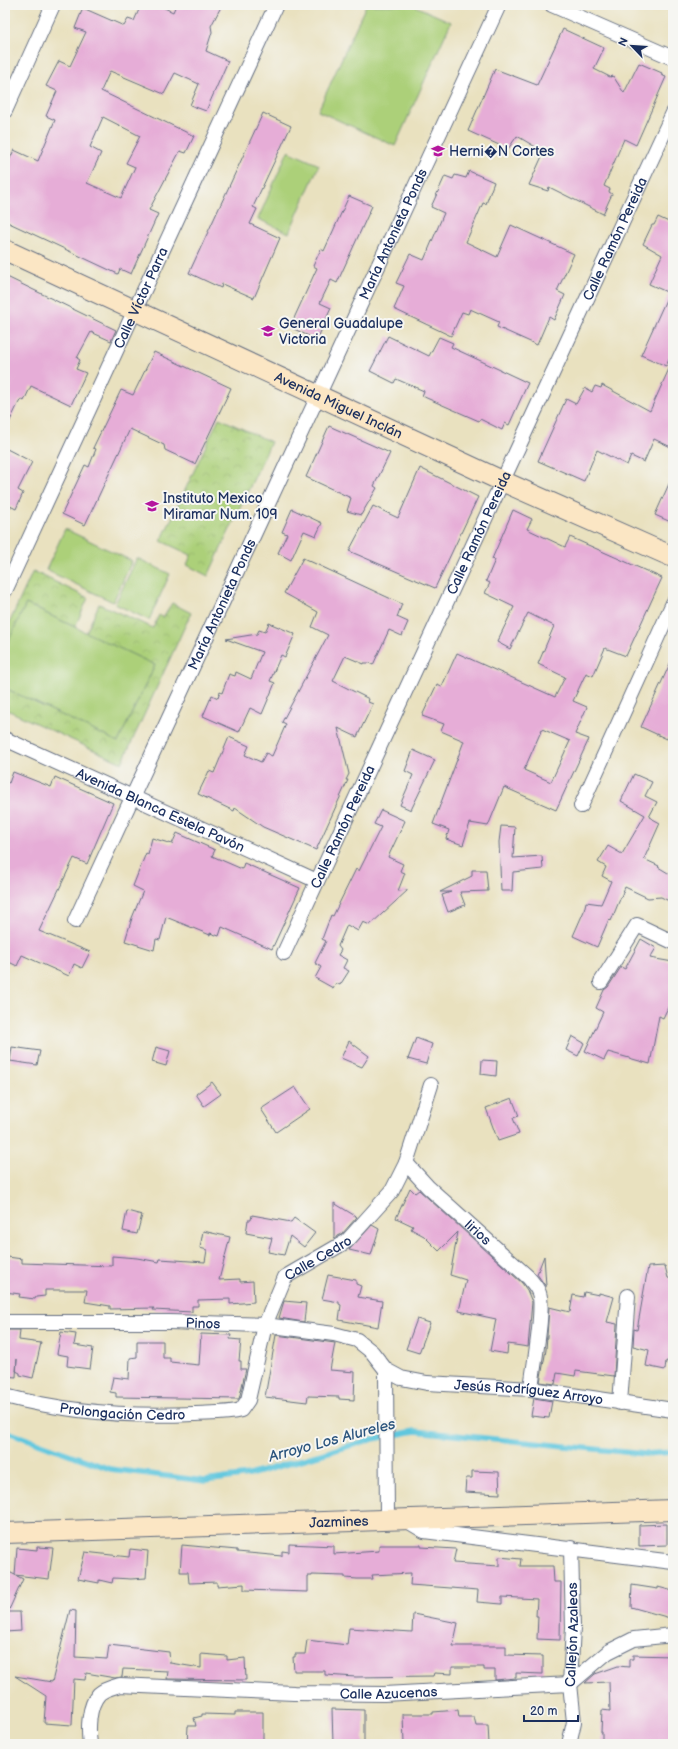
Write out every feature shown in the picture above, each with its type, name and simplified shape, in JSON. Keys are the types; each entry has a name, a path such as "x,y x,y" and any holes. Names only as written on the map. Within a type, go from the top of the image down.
{"main road":[{"name":"Avenida Miguel Inclán","path":"5,250 133,311 673,558"},
{"name":"Jazmines","path":"5,1533 673,1510"}],"street":[{"path":"5,111 53,5"},
{"name":"Calle Víctor Parra","path":"5,590 276,5"},
{"name":"María Antonieta Ponds","path":"75,921 131,797 500,5"},
{"path":"552,5 673,58"},
{"name":"Calle Ramón Pereida","path":"284,953 673,113"},
{"path":"581,806 673,603"},
{"name":"Avenida Blanca Estela Pavón","path":"5,739 317,881"},
{"path":"601,982 636,925 673,942"},
{"path":"406,1163 431,1085"},
{"name":"Calle Cedro","path":"241,1410 248,1400 265,1325 285,1277 347,1241 392,1191 406,1163"},
{"name":"lirios","path":"406,1163 428,1187 528,1277 538,1292 541,1303 540,1316 530,1389"},
{"path":"620,1403 628,1296"},
{"name":"Pinos","path":"5,1322 169,1322 265,1325 334,1334 357,1340 372,1352 386,1370"},
{"path":"386,1370 387,1448 395,1519 424,1531 571,1548 673,1562"},
{"name":"Jesús Rodríguez Arroyo","path":"386,1370 401,1378 427,1383 530,1389 673,1410"},
{"name":"Prolongación Cedro","path":"5,1396 25,1401 109,1414 171,1415 230,1412 241,1410"},
{"name":"Callejón Azaleas","path":"569,1744 574,1722 570,1684 573,1627 571,1548"},
{"path":"570,1684 608,1652 634,1639 673,1635"},
{"name":"Calle Azucenas","path":"90,1744 89,1720 99,1694 120,1685 294,1693 384,1694 570,1684"}],"green space":[{"path":"366,5 413,5 451,22 395,146 318,111"},
{"path":"288,151 319,165 289,233 258,219"},
{"path":"219,418 271,442 208,576 187,565 191,555 161,541"},
{"path":"65,529 132,561 113,602 46,570"},
{"path":"137,558 170,574 149,620 115,604"},
{"path":"33,571 88,598 75,627 26,604 5,648 5,632"},
{"path":"172,603 191,613 122,763 5,709 5,688 118,742 155,665 86,633 99,604 153,628 159,615 163,618"},
{"path":"26,604 155,665 118,742 5,688 5,648"}],"building":[{"path":"141,5 158,5 173,12 176,5 222,5 211,26 212,32 206,51 228,61 206,111 190,105 199,84 175,73 164,94 110,71 101,91 194,136 186,153 180,151 149,210 158,214 131,274 120,269 118,274 5,221 5,169 14,150 38,161 55,120 46,116 57,91 46,86 59,61 70,66 86,32 75,28 83,8 124,26 128,19 134,21","holes":["103,117 140,136 126,163 135,167 121,198 87,183 101,153 90,147"]},
{"path":"563,29 604,48 594,69 610,77 613,76 624,93 639,63 662,73 661,75 666,77 636,145 624,139 604,186 610,189 609,192 612,194 603,214 549,187 548,191 529,185 544,152 517,136 508,149 468,131 495,69 537,85"},
{"path":"263,113 291,126 253,207 257,209 250,224 280,238 254,298 222,284 221,288 189,273"},
{"path":"469,171 494,182 486,204 483,203 466,242 497,257 511,225 574,254 557,291 565,295 554,320 549,317 537,345 497,327 499,322 470,309 468,314 462,312 451,336 394,309 404,286 396,283 410,254 424,260 444,213 431,207 445,176 453,179 455,175 466,178"},
{"path":"349,196 372,206 337,283 331,280 320,303 331,308 317,340 290,327 317,268 313,266 321,249 324,251"},
{"path":"658,217 673,224 673,351 666,366 641,355 669,293 649,284 662,255 643,244 652,225 654,225"},
{"path":"5,276 116,330 111,341 91,332 77,358 80,360 76,369 86,373 71,405 31,386 24,401 21,399 18,404 5,431"},
{"path":"388,336 429,356 439,337 453,343 451,347 528,383 509,425 505,423 502,430 480,419 479,421 422,396 424,391 396,379 394,383 370,371"},
{"path":"154,352 231,388 195,464 165,450 164,445 130,429 85,525 62,514 85,465 89,467 96,449 93,448 121,390 133,395"},
{"path":"673,360 673,448 654,439 644,462 631,456 627,465 597,450 584,481 538,461 566,399 576,404 585,388 592,392 595,386 601,388 602,385 650,411"},
{"path":"329,426 390,453 374,486 377,488 361,515 347,511 351,498 306,477"},
{"path":"5,448 32,462 18,490 23,493 16,509 10,506 5,516"},
{"path":"420,468 478,497 435,588 349,551 373,506 398,518"},
{"path":"673,475 673,523 655,515"},
{"path":"292,509 322,523 316,536 304,531 291,560 278,553 287,534 282,532"},
{"path":"513,510 532,519 527,529 565,547 570,537 662,578 626,656 605,648 593,676 586,673 573,701 587,707 575,734 589,739 556,810 504,787 488,826 470,823 463,845 446,839 449,830 433,824 464,741 441,731 444,724 422,716 437,684 442,686 457,653 555,697 565,677 538,664 554,626 528,613 510,649 497,642 514,607 485,593 490,583 486,581 495,560 492,559","holes":["542,729 570,741 551,782 524,770"]},
{"path":"303,558 402,604 397,617 408,622 402,636 389,630 373,665 369,663 364,664 345,656 333,681 369,699 368,702 373,704 357,737 338,728 349,774 346,780 348,780 316,850 263,827 235,808 234,811 198,794 209,771 214,773 229,737 249,746 245,755 261,762 266,753 272,756 286,724 282,722 328,635 312,627 318,612 284,593"},
{"path":"269,623 295,634 285,657 281,655 270,681 275,683 262,714 250,708 239,732 203,716 212,695 218,698 220,692 222,693 229,674 235,676 236,672 251,679 262,652 226,639 257,634 259,630 265,632"},
{"path":"673,657 673,727 667,739 641,727"},
{"path":"413,750 435,760 411,810 400,805 413,775 405,771"},
{"path":"13,772 51,787 55,777 113,803 87,864 74,858 39,931 90,952 82,968 74,964 69,976 22,955 17,966 5,960 5,781 9,783"},
{"path":"634,774 652,782 645,796 657,802 649,817 660,823 644,859 659,866 658,867 673,876 673,903 661,897 648,898 625,887 611,921 609,919 597,947 573,936 584,911 586,902 601,904 611,881 602,876 606,867 598,862 608,846 622,854 645,815 621,801"},
{"path":"381,810 405,821 388,857 403,864 400,871 405,873 398,891 408,890 370,925 363,922 358,931 347,925 338,946 341,950 338,955 347,960 343,968 349,971 340,985 336,983 333,988 315,978 321,967 315,963 326,941 322,939 331,915 333,916 356,869 359,871 381,827 374,824"},
{"path":"501,826 515,827 513,858 542,856 543,869 513,872 512,891 501,891 499,842"},
{"path":"177,833 215,850 212,856 242,869 244,863 300,888 272,949 222,927 219,936 210,933 210,935 166,917 160,940 156,939 154,950 125,941 132,918 143,891 133,886 146,853 148,854 152,838 172,844"},
{"path":"472,870 486,870 488,891 460,892 465,905 448,912 442,895 451,892 440,892 472,876"},
{"path":"641,939 656,948 650,958 673,962 673,997 663,1018 659,1016 650,1064 608,1052 604,1060 585,1051 603,1012 596,1008 604,990 608,987 621,967 625,969"},
{"path":"572,1036 584,1043 578,1056 566,1050"},
{"path":"416,1038 432,1044 426,1064 408,1059"},
{"path":"349,1041 369,1056 362,1067 341,1058"},
{"path":"12,1047 40,1051 37,1065 10,1061"},
{"path":"156,1047 170,1051 166,1066 152,1062"},
{"path":"482,1060 497,1061 496,1076 481,1074"},
{"path":"212,1082 221,1094 204,1106 196,1094"},
{"path":"295,1087 310,1109 276,1132 261,1109"},
{"path":"512,1098 519,1116 513,1118 519,1134 498,1141 486,1108"},
{"path":"410,1188 415,1193 419,1190 522,1283 532,1302 528,1347 508,1344 507,1354 490,1351 496,1319 459,1311 466,1280 450,1275 458,1232 439,1251 424,1236 411,1229 413,1226 396,1218"},
{"path":"334,1203 357,1217 342,1234 334,1238"},
{"path":"127,1211 142,1215 137,1234 123,1231"},
{"path":"252,1215 291,1222 294,1218 315,1233 304,1247 290,1236 284,1255 268,1252 272,1238 246,1233 248,1220 251,1220"},
{"path":"372,1225 379,1229 371,1255 349,1250"},
{"path":"203,1231 230,1237 219,1280 240,1279 240,1282 253,1281 254,1302 230,1304 230,1299 198,1300 198,1306 192,1306 192,1312 153,1310 154,1308 110,1309 110,1306 85,1302 87,1290 45,1290 45,1296 36,1297 35,1299 19,1297 20,1294 5,1292 5,1275 8,1257 22,1259 22,1263 112,1266 112,1256 159,1262 160,1259 205,1262 207,1250 200,1248"},
{"path":"544,1256 546,1286 546,1287 537,1274"},
{"path":"665,1266 668,1278 673,1279 673,1363 666,1361 665,1370 646,1366 649,1350 633,1346 634,1329 637,1330 648,1267"},
{"path":"328,1275 356,1280 356,1284 361,1286 358,1297 382,1301 378,1327 339,1320 341,1305 339,1302 322,1299"},
{"path":"584,1292 599,1295 599,1293 614,1297 607,1322 617,1324 614,1376 576,1371 575,1376 557,1373 555,1384 540,1382 546,1350 549,1307 570,1312 573,1295 583,1297"},
{"path":"284,1301 306,1303 304,1322 279,1318"},
{"path":"417,1319 430,1323 419,1353 406,1349"},
{"path":"5,1330 20,1330 19,1340 41,1343 33,1378 20,1375 20,1373 16,1371 16,1377 5,1376"},
{"path":"61,1332 76,1334 74,1345 93,1348 90,1369 67,1366 68,1356 57,1354"},
{"path":"201,1334 231,1335 230,1339 241,1340 239,1361 241,1361 241,1369 246,1369 239,1399 116,1397 116,1393 110,1392 113,1377 129,1379 130,1358 137,1357 137,1341 163,1341 163,1358 170,1358 170,1362 199,1365"},
{"path":"276,1335 335,1343 330,1370 355,1372 354,1400 339,1399 339,1397 308,1396 307,1402 265,1397"},
{"path":"534,1398 552,1401 549,1418 531,1416"},
{"path":"472,1471 499,1472 500,1494 465,1492 466,1478 472,1478"},
{"path":"667,1524 667,1545 639,1546 639,1525"},
{"path":"289,1544 334,1546 334,1554 379,1551 379,1545 421,1545 421,1547 456,1549 453,1563 499,1566 499,1557 521,1559 520,1566 553,1566 554,1582 561,1582 560,1640 537,1639 537,1599 502,1597 502,1604 477,1602 478,1590 410,1585 411,1573 372,1575 373,1579 312,1575 308,1576 308,1592 244,1590 244,1584 217,1586 217,1582 189,1583 188,1572 180,1572 182,1545 282,1556 282,1551 289,1552"},
{"path":"37,1547 53,1548 49,1579 15,1575 17,1548 37,1550"},
{"path":"130,1549 148,1551 146,1578 113,1578 112,1583 99,1580 99,1583 78,1579 85,1552 129,1557"},
{"path":"9,1572 23,1579 8,1612 20,1612 21,1631 5,1632 5,1581"},
{"path":"632,1585 658,1589 658,1587 673,1591 673,1617 671,1616 670,1618 631,1607"},
{"path":"70,1610 76,1611 75,1657 107,1659 109,1645 169,1652 170,1663 201,1668 201,1654 227,1656 227,1660 245,1658 246,1680 167,1679 168,1671 123,1669 122,1677 115,1678 86,1673 85,1680 74,1679 72,1725 44,1723 46,1696 15,1676 52,1682"},
{"path":"413,1614 458,1623 453,1646 506,1646 506,1655 543,1656 543,1674 516,1673 516,1678 495,1680 495,1670 484,1670 484,1667 452,1667 452,1674 434,1673 433,1676 356,1677 325,1675 325,1671 294,1671 293,1657 295,1657 295,1654 305,1654 307,1640 347,1645 349,1628 412,1632"},
{"path":"633,1655 673,1656 673,1744 602,1744 602,1710 610,1711 609,1682 585,1683 595,1674 618,1666 629,1667 629,1659 633,1659"},
{"path":"332,1709 364,1710 364,1744 333,1744"},
{"path":"458,1710 459,1717 474,1717 476,1725 488,1725 489,1744 404,1744 403,1714 433,1714 433,1712"},
{"path":"235,1712 263,1712 263,1744 187,1744 188,1726 196,1726 194,1718 202,1716 202,1714 235,1715"}],"waterway":[{"name":"Arroyo Los Alureles","path":"5,1431 110,1469 205,1481 249,1475 373,1439 415,1431 645,1454 673,1452"}],"place":[{"name":"Herni�N Cortes","path":"438,151"},
{"name":"General Guadalupe Victoria","path":"268,331"},
{"name":"Instituto Mexico Miramar Num. 109","path":"152,506"}]}
